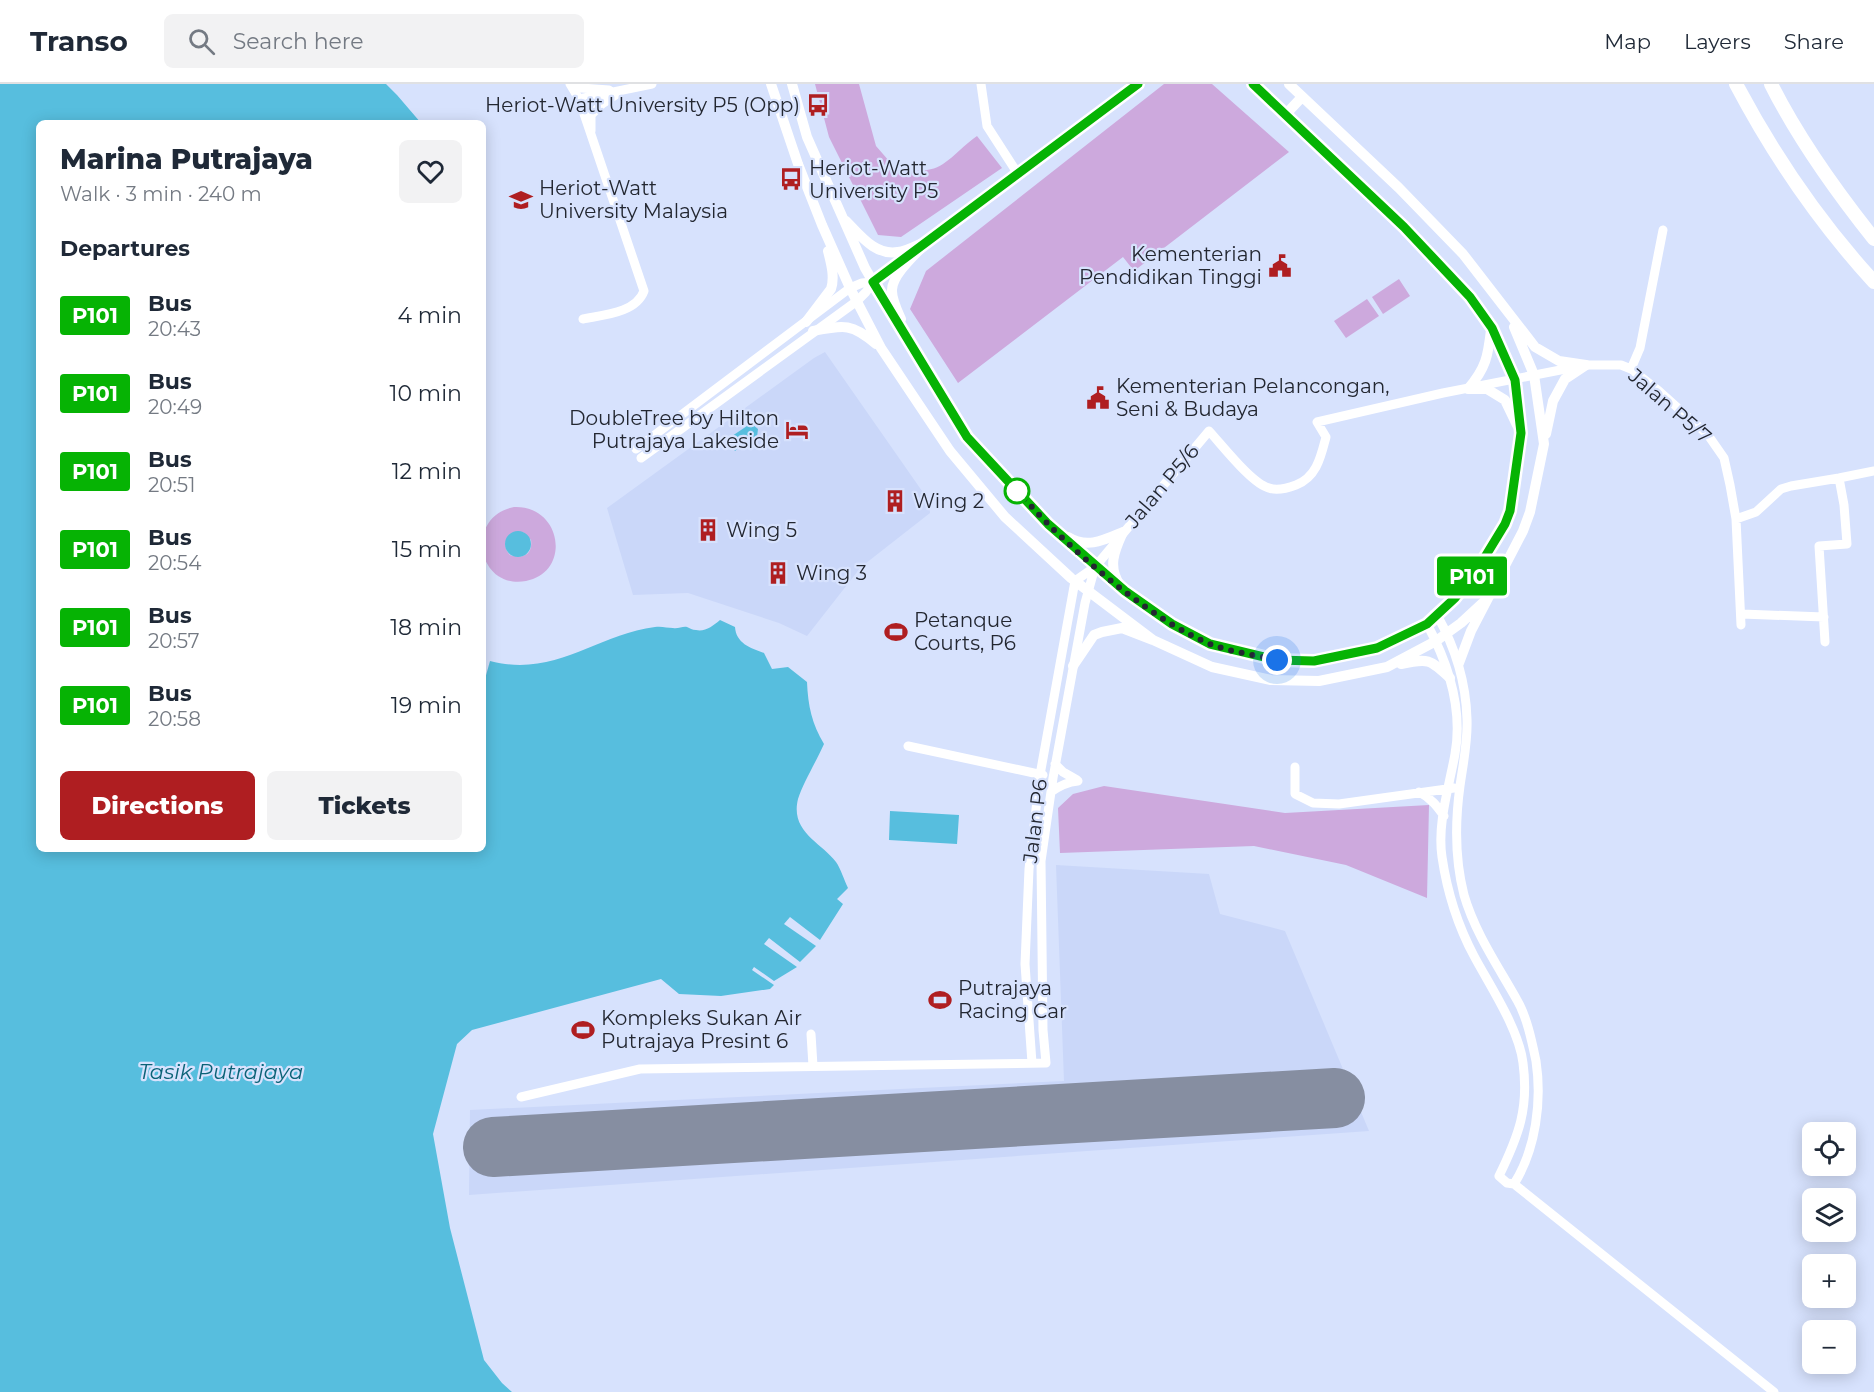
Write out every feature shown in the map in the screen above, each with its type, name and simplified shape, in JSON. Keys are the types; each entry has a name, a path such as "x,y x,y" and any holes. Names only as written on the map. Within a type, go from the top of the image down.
{"main road":[{"path":"1736,84 1759,128 1791,178 1823,222 1874,282"},
{"path":"1771,84 1810,152 1848,207 1874,239"}],"street":[{"path":"570,84 579,99 644,291 642,298 635,305 583,319"},
{"path":"577,84 581,88 622,91"},
{"path":"579,99 652,84"},
{"path":"765,84 778,105"},
{"path":"771,84 798,164 850,288 881,348 950,451 1005,517 1075,581 1153,640"},
{"path":"792,84 807,137 840,214 873,282 967,437 1048,524 1095,567 1172,624 1210,644 1277,660 1314,661 1377,648 1427,624 1455,598 1477,570 1505,524 1510,511 1521,433 1515,380 1492,328 1470,297 1404,227 1255,85"},
{"path":"981,84 987,126 1018,174"},
{"path":"638,453 810,327 857,301 873,282 1138,84"},
{"path":"1289,84 1399,188 1462,254 1535,347 1559,361 1586,365"},
{"path":"591,138 591,115 602,104 622,91"},
{"path":"1286,114 1302,97"},
{"path":"840,214 872,246 883,251 898,252 928,241"},
{"path":"810,327 833,284 822,225"},
{"path":"1631,369 1640,348 1663,230"},
{"path":"919,361 891,293 896,276 928,241"},
{"path":"810,327 850,288 862,283 873,282"},
{"path":"1509,316 1534,375 1544,444"},
{"path":"810,327 855,328 881,348"},
{"path":"1468,389 1486,364 1492,328"},
{"name":"Jalan P5/7","path":"1586,365 1621,364 1631,369 1708,435 1724,458 1736,519 1741,625"},
{"path":"1459,663 1465,643 1523,531 1530,512 1552,401 1565,379 1586,365"},
{"name":"Jalan P5/6","path":"1095,567 1209,431 1249,475 1268,489 1286,489 1300,484 1314,473 1326,437 1317,422 1586,365"},
{"path":"1468,389 1487,389 1506,400 1521,433"},
{"path":"1736,519 1756,512 1781,489 1874,471"},
{"path":"1825,642 1819,546 1847,544 1844,504 1839,478"},
{"path":"1048,524 1075,541 1085,544 1100,542 1123,532"},
{"path":"1123,532 1113,554 1113,566 1116,579 1125,591"},
{"path":"1075,581 1095,567"},
{"name":"Jalan P6","path":"1075,581 1040,775 1029,869 1025,964 1032,1063 1046,1063 1043,1030 1041,861 1055,764 1087,590 1095,567"},
{"path":"1387,667 1448,633 1487,599"},
{"path":"1742,614 1824,617"},
{"path":"1437,615 1448,633 1459,663 1467,718 1466,751 1460,788 1457,853 1464,895 1479,934 1518,1002 1536,1060 1539,1092 1536,1123 1521,1173 1514,1184"},
{"path":"1427,624 1450,678 1458,722 1456,751 1442,830 1442,855 1448,888 1460,926 1509,1022 1523,1059 1526,1090 1521,1126 1499,1176 1507,1183 1514,1184 1774,1392"},
{"path":"1073,666 1094,635 1122,628 1212,667 1271,680 1319,681 1422,660 1431,662 1450,678"},
{"path":"908,746 1053,777"},
{"path":"1052,792 1056,788 1078,781 1062,772 1055,764"},
{"path":"1294,767 1295,794 1313,803 1339,804 1460,788"},
{"path":"1419,792 1436,804 1444,816"},
{"path":"812,1034 813,1066"},
{"path":"521,1097 640,1069 1032,1063"}],"shaded area":[{"path":"815,84 859,84 876,146 896,169 920,171 938,167 977,136 1002,168 901,237 878,235 829,137"},
{"path":"1164,84 1212,84 1289,152 1134,271 1123,257 958,383 910,309 926,271"},
{"path":"1399,279 1410,296 1383,314 1372,297"},
{"path":"1367,299 1379,316 1346,338 1334,321"},
{"name":"DoubleTree by Hilton Putrajaya Lakeside","path":"825,352 929,501 930,513 861,567 807,636 779,623 688,593 633,595 607,508"},
{"path":"514,507 530,509 543,516 551,527 555,540 555,553 550,565 541,575 526,581 509,581 496,575 486,561 488,524 498,513","holes":["515,532 523,532 531,540 530,549 526,555 522,556 510,555 505,545"]},
{"path":"1104,786 1285,813 1429,805 1427,898 1346,865 1254,846 1060,853 1058,808 1073,794"},
{"path":"1056,865 1209,874 1220,914 1285,931 1369,1131 469,1195 470,1110 1064,1081"}],"water":[{"name":"Tasik Putrajaya","path":"0,84 386,84 418,120 36,120 36,852 486,852 486,675 490,661 513,665 535,664 555,660 633,631 658,627 703,630 720,620 735,627 738,637 745,644 764,653 772,669 788,667 807,682 811,714 824,744 798,799 798,820 808,835 836,862 848,888 837,899 843,904 820,940 790,917 784,924 816,946 800,962 769,938 764,944 797,967 774,981 754,967 752,970 774,985 770,989 721,996 679,994 661,979 472,1030 457,1044 433,1134 450,1228 484,1360 512,1392 0,1392"},
{"path":"753,425 758,429 757,437 753,441 745,442 735,451 726,440 747,426"},
{"path":"518,531 527,535 531,544 527,553 518,557 509,553 505,544 509,535"},
{"path":"890,811 959,815 957,844 889,840"}],"runway":[{"path":"493,1147 1335,1098"}],"bus line":[{"name":"P101","path":"1138,84 873,282 967,437 1048,524 1087,560 1125,591 1172,624 1210,644 1277,660 1314,661 1377,648 1427,624 1455,598 1477,570 1505,524 1510,511 1521,433 1515,380 1492,328 1470,297 1404,227 1253,84"}],"place":[{"name":"Heriot-Watt University P5 (Opp)","path":"818,105"},
{"name":"Heriot-Watt University P5","path":"791,179"},
{"name":"Heriot-Watt University Malaysia","path":"521,200"},
{"name":"Kementerian Pendidikan Tinggi","path":"1280,266"},
{"name":"Kementerian Pelancongan, Seni & Budaya","path":"1098,398"},
{"name":"DoubleTree by Hilton Putrajaya Lakeside","path":"797,430"},
{"name":"Wing 2","path":"895,501"},
{"name":"Wing 5","path":"708,530"},
{"name":"Wing 3","path":"778,573"},
{"name":"Petanque Courts, P6","path":"896,632"},
{"name":"Putrajaya Racing Car","path":"940,1000"},
{"name":"Kompleks Sukan Air Putrajaya Presint 6","path":"583,1030"}],"route":[{"path":"1017,491 1087,560 1125,591 1172,624 1210,644 1277,660"}]}
